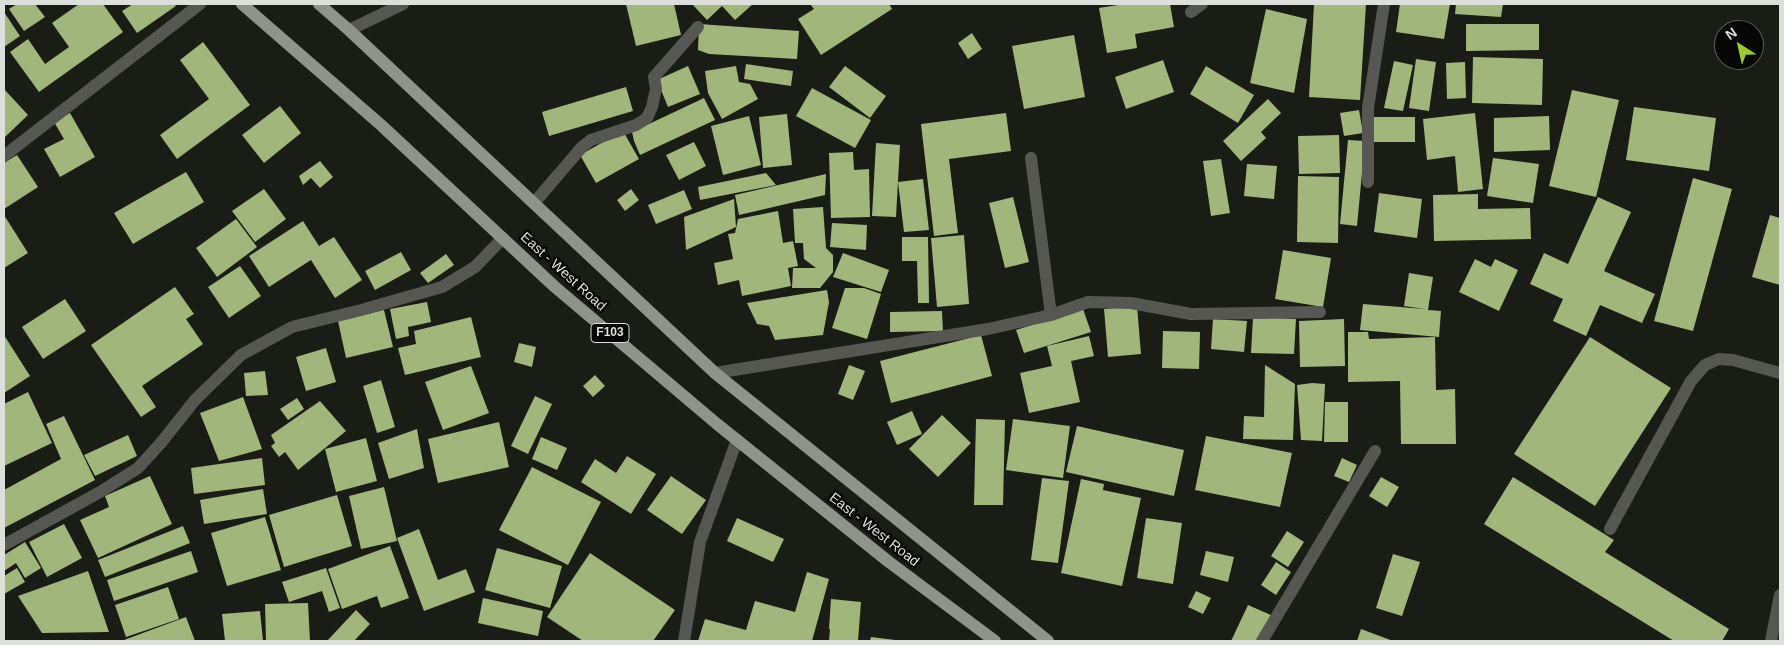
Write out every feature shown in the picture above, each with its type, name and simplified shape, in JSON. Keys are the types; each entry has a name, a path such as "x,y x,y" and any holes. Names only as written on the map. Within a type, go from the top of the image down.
{"main road":[{"name":"East - West Road","path":"242,4 381,125 555,287 737,440 889,562 995,641"},
{"name":"East - West Road","path":"319,4 715,373 1048,641"}],"street":[{"path":"4,156 200,4"},
{"path":"349,30 403,4"},
{"path":"1191,12 1202,4"},
{"path":"1368,182 1368,108 1384,4"},
{"path":"534,203 582,147 591,140 636,125 647,118 652,107 656,89 654,77 698,27"},
{"path":"1031,158 1051,315"},
{"path":"4,545 100,492 138,468 195,400 241,355 292,327 442,287 475,267 503,238"},
{"path":"715,373 988,329 1051,315 1088,302 1131,303 1191,314 1320,312"},
{"path":"1610,529 1691,381 1705,365 1719,359 1733,360 1780,373"},
{"path":"684,641 700,542 737,440"},
{"path":"1262,641 1375,451"},
{"path":"1770,641 1780,595"}],"building":[{"path":"17,4 35,4 45,17 24,31 9,9"},
{"path":"79,4 103,4 123,32 39,92 10,52 28,39 45,64 69,47 52,23"},
{"path":"133,4 174,4 176,6 137,33 122,11"},
{"path":"626,4 674,4 681,35 636,46"},
{"path":"692,4 753,4 735,20 722,6 707,20"},
{"path":"810,4 889,4 892,9 821,55 798,19 814,9"},
{"path":"1124,4 1170,4 1174,27 1135,34 1137,48 1107,53 1099,8"},
{"path":"1314,4 1366,4 1360,100 1309,97"},
{"path":"1400,4 1450,4 1444,39 1396,32"},
{"path":"1456,4 1503,4 1501,17 1455,14"},
{"path":"1266,9 1307,19 1294,93 1250,83"},
{"path":"4,12 20,36 4,47"},
{"path":"699,24 799,31 797,59 709,54 698,50"},
{"path":"1466,24 1539,24 1539,50 1466,51"},
{"path":"972,33 982,49 968,59 958,43"},
{"path":"1074,35 1085,97 1024,109 1012,46"},
{"path":"203,42 250,105 177,159 160,135 209,99 180,60"},
{"path":"1473,57 1543,59 1542,105 1472,103"},
{"path":"1416,59 1436,62 1429,111 1409,108"},
{"path":"1163,60 1174,92 1126,109 1115,77"},
{"path":"1394,61 1413,65 1403,111 1384,108"},
{"path":"1465,62 1466,98 1447,99 1446,63"},
{"path":"746,64 793,71 791,86 744,79"},
{"path":"688,66 700,94 668,107 657,80"},
{"path":"736,66 739,82 750,84 758,99 722,119 708,93 705,71"},
{"path":"845,66 886,96 870,118 829,87"},
{"path":"1206,66 1254,95 1238,123 1190,94"},
{"path":"626,87 633,111 549,136 542,112"},
{"path":"812,88 871,120 855,148 796,116"},
{"path":"4,89 28,115 4,138"},
{"path":"1572,90 1619,100 1596,197 1549,186"},
{"path":"704,98 715,120 640,155 632,132"},
{"path":"1268,99 1281,113 1261,132 1266,138 1241,161 1223,141"},
{"path":"280,106 301,133 264,163 242,135"},
{"path":"1634,107 1716,118 1709,171 1626,160"},
{"path":"1359,110 1363,133 1344,136 1340,113"},
{"path":"70,113 95,157 60,177 44,149 64,139 54,122"},
{"path":"1006,113 1011,151 949,159 958,233 934,236 921,124"},
{"path":"1475,113 1483,189 1458,192 1455,156 1427,160 1423,119"},
{"path":"787,114 792,165 763,168 759,117"},
{"path":"749,116 761,165 723,175 711,126"},
{"path":"1549,116 1550,150 1494,152 1494,118"},
{"path":"1371,117 1415,117 1415,142 1371,142"},
{"path":"623,131 639,159 596,183 580,155"},
{"path":"1339,135 1340,173 1299,174 1298,136"},
{"path":"1348,140 1365,141 1357,226 1340,224"},
{"path":"694,142 706,166 679,180 666,155"},
{"path":"876,143 900,145 896,217 872,216"},
{"path":"853,152 854,170 869,169 870,217 831,218 829,153"},
{"path":"17,155 38,187 4,209 4,163"},
{"path":"1493,158 1539,164 1533,203 1487,196"},
{"path":"1221,159 1230,213 1211,216 1203,161"},
{"path":"320,161 333,177 320,188 311,178 303,185 299,176"},
{"path":"1247,164 1277,166 1274,199 1244,196"},
{"path":"186,172 204,202 133,244 114,213"},
{"path":"766,173 776,185 700,200 698,187"},
{"path":"826,174 825,195 739,215 735,195"},
{"path":"1298,176 1339,177 1338,243 1297,242"},
{"path":"1693,178 1732,189 1693,331 1654,321"},
{"path":"923,179 929,230 904,232 898,182"},
{"path":"264,189 286,219 255,242 232,211"},
{"path":"631,189 639,200 625,211 617,200"},
{"path":"684,190 692,209 656,224 648,205"},
{"path":"1379,193 1422,199 1417,238 1374,232"},
{"path":"1478,194 1478,209 1530,208 1531,239 1434,241 1433,195"},
{"path":"1013,197 1029,262 1005,268 989,203"},
{"path":"1598,197 1631,212 1604,271 1655,294 1642,323 1600,305 1586,336 1553,321 1563,299 1530,284 1544,253 1568,264"},
{"path":"734,199 736,227 686,250 684,217"},
{"path":"823,207 826,248 833,255 833,272 820,288 792,288 793,268 816,268 804,259 803,243 795,243 793,209"},
{"path":"778,211 783,243 793,241 798,266 788,268 791,286 742,296 739,280 718,285 714,263 733,259 728,234 735,233 738,219"},
{"path":"4,215 28,253 4,268"},
{"path":"1770,215 1780,218 1780,285 1752,277"},
{"path":"236,219 257,247 217,277 196,248"},
{"path":"303,221 319,246 334,237 362,280 335,298 311,260 269,287 249,256"},
{"path":"832,223 867,225 866,250 830,247"},
{"path":"964,235 969,304 937,307 931,238"},
{"path":"902,237 928,237 929,303 918,303 917,261 902,261"},
{"path":"1283,250 1331,258 1323,307 1275,299"},
{"path":"401,252 411,270 375,290 365,271"},
{"path":"843,253 889,270 881,292 833,277"},
{"path":"446,254 454,265 428,283 420,273"},
{"path":"1475,259 1491,267 1495,259 1518,270 1499,311 1459,292"},
{"path":"240,266 261,296 229,318 208,287"},
{"path":"1409,273 1433,277 1428,310 1441,311 1439,337 1360,330 1363,304 1425,309 1404,306"},
{"path":"175,287 194,314 186,319 203,344 142,386 156,407 141,417 91,345"},
{"path":"845,288 864,288 881,294 867,339 832,328"},
{"path":"827,290 829,302 823,335 775,340 769,326 757,324 747,303"},
{"path":"65,299 86,331 43,359 22,327"},
{"path":"427,302 431,322 408,327 409,336 396,339 390,309"},
{"path":"1137,306 1141,354 1108,357 1104,309"},
{"path":"1083,309 1091,332 1024,353 1016,330"},
{"path":"384,310 393,347 346,358 338,321"},
{"path":"942,311 943,331 890,332 890,312"},
{"path":"471,317 481,357 405,375 398,348 416,344 414,331"},
{"path":"1253,317 1296,319 1294,354 1251,353"},
{"path":"1213,319 1247,321 1244,352 1211,349"},
{"path":"1344,319 1345,366 1300,367 1299,321"},
{"path":"1163,331 1200,332 1199,369 1162,368"},
{"path":"1348,332 1368,332 1369,339 1435,337 1436,390 1455,389 1456,444 1401,444 1400,381 1348,382"},
{"path":"4,335 30,376 4,393"},
{"path":"981,335 992,376 891,403 880,361"},
{"path":"1089,336 1094,356 1071,361 1080,402 1029,413 1020,373 1052,366 1047,346"},
{"path":"1590,337 1671,388 1595,506 1514,454"},
{"path":"519,343 536,347 532,367 514,362"},
{"path":"326,348 336,382 306,391 296,357"},
{"path":"849,365 865,371 853,400 838,394"},
{"path":"1265,365 1295,384 1293,440 1243,439 1244,416 1264,417"},
{"path":"471,366 489,413 443,430 425,382"},
{"path":"265,371 268,395 246,396 244,373"},
{"path":"595,375 605,386 593,397 583,386"},
{"path":"381,380 395,427 377,433 363,386"},
{"path":"1325,384 1322,441 1301,440 1297,385"},
{"path":"28,392 52,443 4,466 4,404"},
{"path":"535,396 552,404 528,454 511,446"},
{"path":"243,397 262,449 219,461 200,413"},
{"path":"297,398 304,409 288,420 280,409"},
{"path":"320,401 346,431 298,470 285,452 279,457 271,446 275,443 271,435"},
{"path":"1325,402 1348,402 1348,442 1324,442"},
{"path":"912,411 922,434 897,445 887,422"},
{"path":"942,415 971,443 938,477 909,449"},
{"path":"64,416 95,480 4,528 4,490 61,459 46,424"},
{"path":"976,419 1005,420 1003,505 974,505"},
{"path":"1013,419 1070,426 1063,478 1006,470"},
{"path":"499,422 509,467 438,483 428,439"},
{"path":"1077,426 1184,450 1174,496 1066,472"},
{"path":"417,429 424,468 389,479 378,443"},
{"path":"128,435 137,456 95,476 84,455"},
{"path":"1206,436 1292,453 1280,507 1195,490"},
{"path":"541,437 567,448 557,470 532,459"},
{"path":"366,438 377,481 336,492 325,449"},
{"path":"627,456 656,474 631,514 581,482 595,459 616,473"},
{"path":"262,458 265,485 194,494 191,468"},
{"path":"1342,458 1357,465 1349,482 1334,476"},
{"path":"532,467 601,502 568,565 499,530"},
{"path":"150,476 172,524 98,558 80,520 109,507 105,496"},
{"path":"671,476 706,500 682,534 647,510"},
{"path":"1381,477 1399,487 1387,507 1369,496"},
{"path":"1513,477 1614,540 1605,552 1729,629 1722,641 1674,641 1484,524"},
{"path":"1042,478 1069,481 1058,563 1031,560"},
{"path":"1081,479 1104,484 1103,490 1141,498 1122,586 1061,573"},
{"path":"384,487 397,541 361,549 349,496"},
{"path":"263,489 267,514 204,524 200,500"},
{"path":"337,495 352,546 284,567 269,515"},
{"path":"265,517 281,570 227,586 211,533"},
{"path":"737,518 784,539 773,562 727,541"},
{"path":"1146,518 1182,523 1173,584 1137,578"},
{"path":"64,524 82,558 47,577 29,542"},
{"path":"183,526 190,543 105,577 98,560"},
{"path":"419,529 438,580 466,569 475,592 424,611 397,538"},
{"path":"1287,531 1304,542 1288,567 1271,556"},
{"path":"25,542 41,568 25,578 16,563 4,571 4,555"},
{"path":"390,546 409,598 381,608 377,596 342,609 328,569"},
{"path":"497,548 562,566 550,608 485,590"},
{"path":"191,551 198,572 114,601 107,580"},
{"path":"1206,551 1234,557 1228,582 1200,575"},
{"path":"590,553 675,610 653,641 583,641 547,617"},
{"path":"1393,554 1420,562 1402,616 1376,608"},
{"path":"1276,562 1291,572 1276,595 1261,585"},
{"path":"17,568 25,582 4,594 4,576"},
{"path":"326,568 340,608 329,612 322,591 289,602 282,582"},
{"path":"88,571 109,632 42,633 18,596"},
{"path":"807,572 829,579 812,641 698,641 705,619 746,630 755,601 795,612"},
{"path":"168,587 179,619 126,637 115,605"},
{"path":"1196,591 1211,598 1203,614 1188,607"},
{"path":"483,598 543,611 538,636 478,623"},
{"path":"831,599 861,602 858,641 829,641"},
{"path":"308,603 310,641 266,641 265,604"},
{"path":"1248,605 1271,615 1258,641 1231,641"},
{"path":"356,610 370,624 354,641 327,641"},
{"path":"260,611 263,641 225,641 222,614"},
{"path":"186,617 195,641 124,640"},
{"path":"1361,629 1393,641 1357,641"},
{"path":"871,637 895,640 895,641 870,641"}]}
